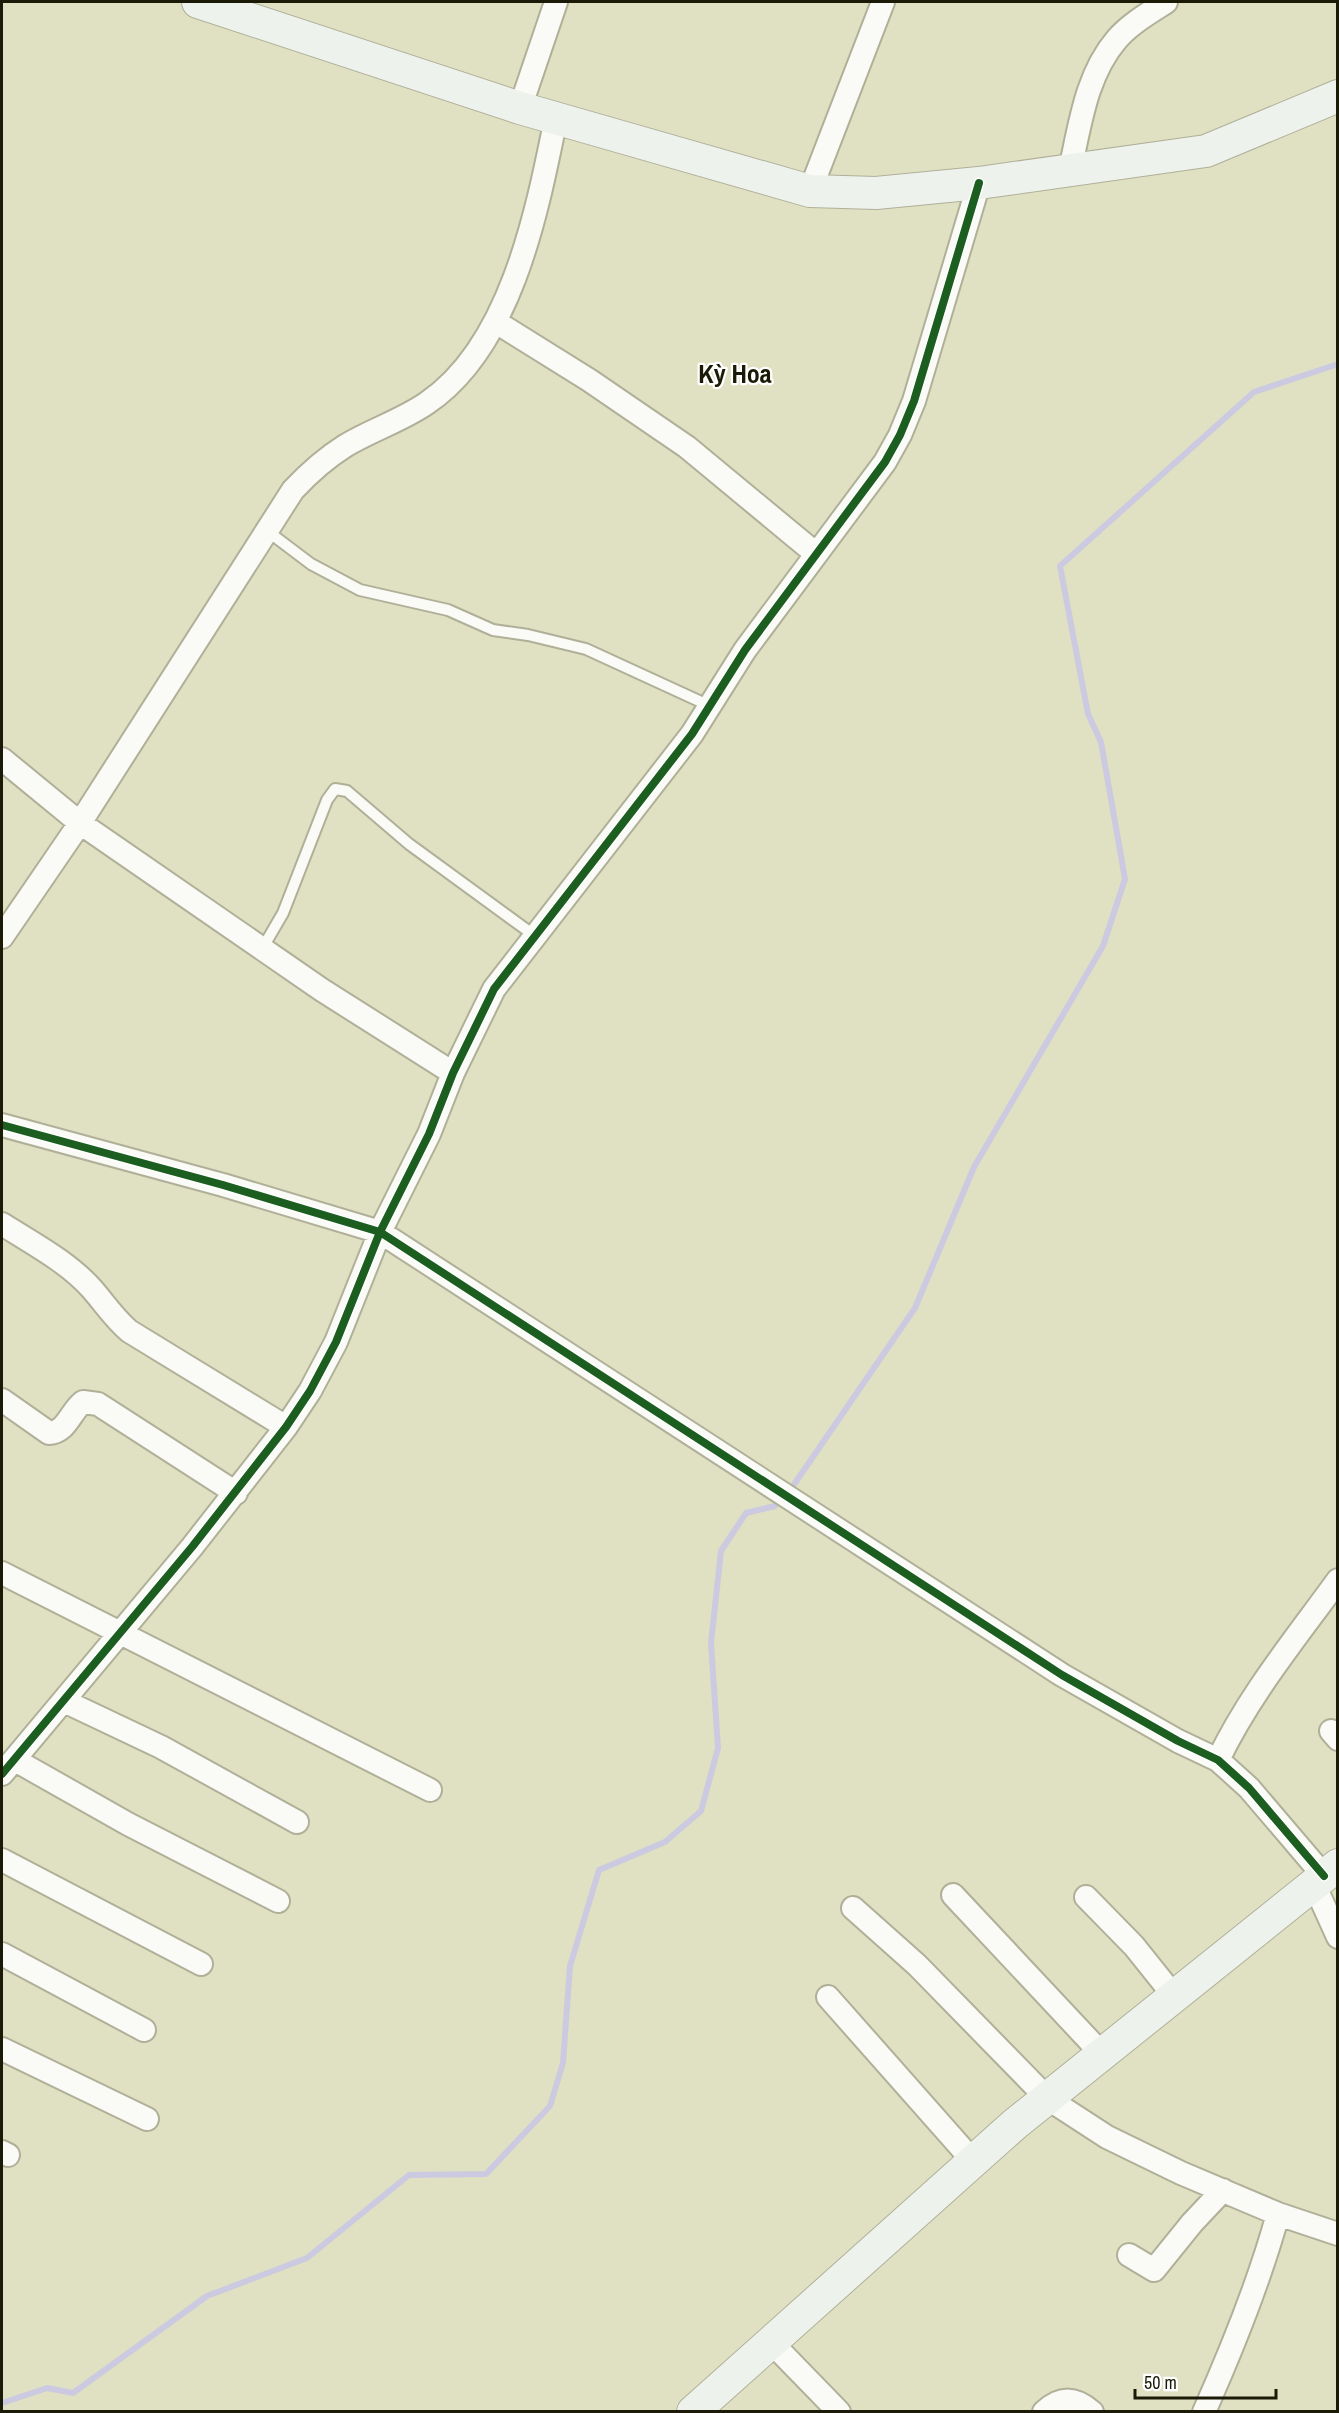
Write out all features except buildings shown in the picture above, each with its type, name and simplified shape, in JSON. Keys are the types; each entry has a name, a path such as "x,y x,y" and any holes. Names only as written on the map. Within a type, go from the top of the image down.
{"street":[{"path":"198,2 520,108 810,190 876,193 979,183 1206,151 1338,96"},
{"path":"520,108 556,2"},
{"path":"810,190 883,2"},
{"path":"1070,170 1087,98 1104,58 1127,30 1166,2"},
{"path":"2,937 80,824 293,490 317,466 347,445 418,409 445,389 496,322 533,223 556,118"},
{"path":"278,1901 128,1824 8,1767 236,1493 286,1427 310,1391 336,1342 380,1232 429,1134 453,1073 495,989 611,841 710,706 745,650 815,553 867,489 900,435 914,401 979,183"},
{"path":"496,322 589,380 687,447 815,553"},
{"path":"2,759 80,824 262,950 453,1073"},
{"path":"2,1125 224,1185 380,1232 1062,1675 1218,1760 1249,1788 1325,1875 1338,1937"},
{"path":"2,1224 68,1268 92,1289 114,1318 129,1331 286,1427"},
{"path":"2,1400 49,1432 62,1429 75,1408 83,1402 98,1404 236,1493"},
{"path":"2,1573 430,1790"},
{"path":"1218,1760 1251,1700 1338,1580"},
{"path":"64,1701 161,1747 297,1822"},
{"path":"2,1860 201,1964"},
{"path":"693,2412 973,2161 1047,2098 1325,1875"},
{"path":"953,1895 1102,2054"},
{"path":"1086,1898 1134,1946 1174,1996"},
{"path":"853,1908 917,1965 1047,2098 1107,2138 1278,2214 1338,2234"},
{"path":"2,1954 144,2030"},
{"path":"828,1998 973,2161"},
{"path":"2,2049 147,2119"},
{"path":"1129,2254 1154,2270 1192,2223 1223,2190"},
{"path":"1204,2412 1248,2309 1264,2266 1278,2214"},
{"path":"771,2342 839,2412"},
{"path":"1044,2412 1053,2403 1069,2399 1079,2401 1092,2412"}],"lane":[{"path":"266,530 311,564 360,590 448,610 493,630 528,635 586,649 710,706"},
{"path":"262,950 283,913 327,800 335,789 347,791 409,843 535,936"}],"waterway":[{"path":"793,1486 915,1308 974,1167 1103,946 1125,879 1101,742 1088,714 1060,566 1254,392 1338,364"},
{"path":"2,2403 47,2388 73,2393 207,2296 307,2258 409,2175 486,2174 550,2106 563,2063 570,1966 599,1870 665,1842 701,1811 718,1748 711,1643 721,1551 746,1513 775,1506"}],"cycle path":[{"path":"2,1774 192,1547 286,1427 310,1391 336,1342 380,1232 429,1134 453,1073 494,989 692,734 745,650 885,462 900,435 914,401 979,183"},
{"path":"2,1125 223,1185 380,1232 1062,1675 1178,1741 1218,1760 1249,1788 1324,1876"}],"district":[{"name":"Kỳ Hoa","path":"735,374"}]}
